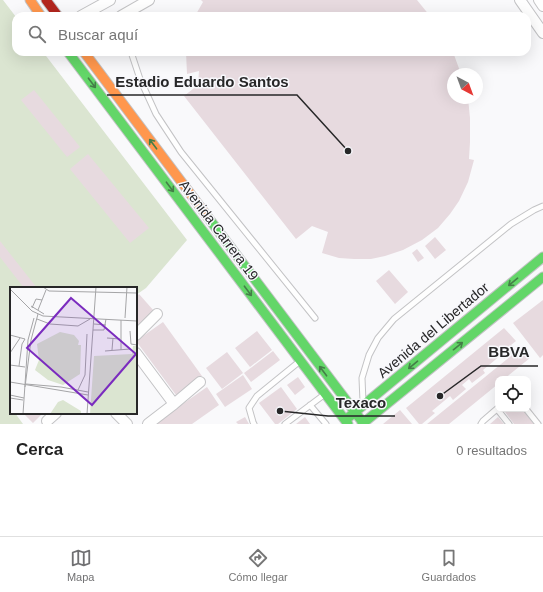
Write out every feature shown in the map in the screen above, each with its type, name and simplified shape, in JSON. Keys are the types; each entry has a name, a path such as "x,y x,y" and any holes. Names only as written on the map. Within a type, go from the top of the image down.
{"main road":[{"path":"30,0 38,12"},
{"path":"46,0 55,12"},
{"name":"Avenida Carrera 19","path":"71,56 325,394 345,423"},
{"name":"Avenida Carrera 19","path":"87,56 363,424"},
{"name":"Avenida del Libertador","path":"345,423 355,412 543,257"},
{"name":"Avenida del Libertador","path":"363,424 543,277"}],"street":[{"path":"88,12 110,0"},
{"path":"129,12 149,0"},
{"path":"520,0 528,12"},
{"path":"539,0 543,6"},
{"path":"531,16 543,33"},
{"path":"137,334 157,314"},
{"path":"137,353 174,404"},
{"path":"148,424 200,382"},
{"path":"47,421 55,414"},
{"path":"117,414 127,424"}],"lane":[{"path":"132,56 140,80 156,114 180,152 315,318"},
{"path":"364,405 362,378 369,355 378,338 394,319 511,224 543,206"},
{"path":"254,424 249,408 257,396 300,361"},
{"path":"285,424 325,394"},
{"path":"310,405 326,424"},
{"path":"481,424 495,410"},
{"path":"500,412 509,424"},
{"path":"528,412 538,424"}],"green space":[{"path":"0,0 3,0 12,12 12,56 46,56 187,240 146,288 137,294 137,287 10,287 10,414 16,414 23,424 0,424"}],"building":[{"path":"201,0 417,0 427,12 197,12 203,2"},
{"path":"186,56 454,56 459,68 447,68 447,104 469,104 470,118 469,159 474,160 468,182 459,201 438,228 422,240 403,250 371,259 339,258 322,253 328,232 312,226 296,239 184,96 198,85 199,71 187,74"},
{"path":"34,90 80,147 67,157 21,100"},
{"path":"88,154 149,228 130,243 70,169"},
{"path":"435,237 446,250 435,259 425,246"},
{"path":"0,241 36,287 23,287 0,257"},
{"path":"417,249 424,258 418,262 412,253"},
{"path":"389,270 408,292 395,304 376,281"},
{"path":"139,294 154,311 137,326 137,296"},
{"path":"543,300 543,355 540,358 513,323"},
{"path":"163,322 202,376 176,395 137,340"},
{"path":"504,328 516,341 511,345 516,350 504,359 501,355 483,370 485,373 472,383 469,379 462,385 466,389 453,400 450,396 432,411 435,413 422,424 419,424 406,408"},
{"path":"257,331 272,350 250,367 235,348"},
{"path":"522,347 530,358 508,376 495,376 495,386 449,424 427,424"},
{"path":"273,351 280,360 251,382 244,373"},
{"path":"227,352 243,373 222,389 206,368"},
{"path":"243,375 252,389 225,407 216,394"},
{"path":"298,377 305,387 295,395 287,385"},
{"path":"207,387 219,405 192,424 154,424"},
{"path":"281,387 297,409 278,424 275,424 259,403"},
{"path":"400,410 412,424 383,424"},
{"path":"505,412 524,412 534,424 514,424"},
{"path":"24,414 41,415 33,423"},
{"path":"245,417 249,424 238,424 236,422"},
{"path":"305,417 310,424 296,424"},
{"path":"498,417 504,424 490,424"}],"traffic: fast":[{"path":"71,56 348,424"},
{"path":"207,216 364,424"},
{"path":"349,417 543,257"},
{"path":"362,424 543,277"}],"traffic: slow":[{"path":"30,0 38,12"},
{"path":"87,56 207,216"}],"traffic: jam":[{"path":"46,0 55,12"}],"place":[{"name":"Estadio Eduardo Santos","path":"348,151"},
{"name":"BBVA","path":"440,396"},
{"name":"Texaco","path":"280,411"}]}
